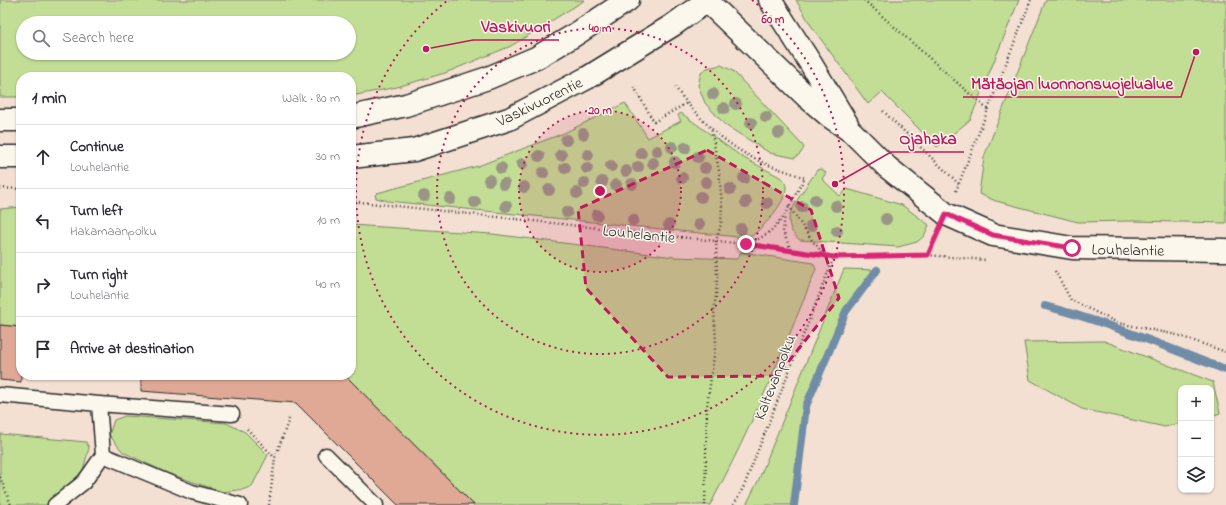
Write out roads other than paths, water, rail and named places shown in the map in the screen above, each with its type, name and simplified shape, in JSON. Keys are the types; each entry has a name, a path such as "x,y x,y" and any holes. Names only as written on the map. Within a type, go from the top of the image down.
{"main road":[{"path":"356,116 406,106 488,78 536,58 628,0"},
{"name":"Louhelantie","path":"707,0 808,98 829,116 852,132 887,167 946,214 993,235 1072,248 1226,250"},
{"name":"Vaskivuorentie","path":"356,156 414,150 509,119 587,78 673,25 707,0"},
{"name":"Louhelantie","path":"770,0 852,132"},
{"path":"0,120 16,120"},
{"path":"0,157 16,157"}],"lane":[{"path":"0,395 232,414"},
{"path":"55,505 84,482 103,455 99,404"},
{"path":"103,455 192,492 240,505"},
{"path":"326,455 376,505"}],"waterway":[{"path":"794,505 806,406 846,311 877,270"},
{"path":"1045,306 1114,327 1226,370"}],"place":[{"name":"Vaskivuori","path":"426,49"},
{"name":"Mätäojan luonnonsuojelualue","path":"1196,52"},
{"name":"Ojahaka","path":"835,184"}]}
